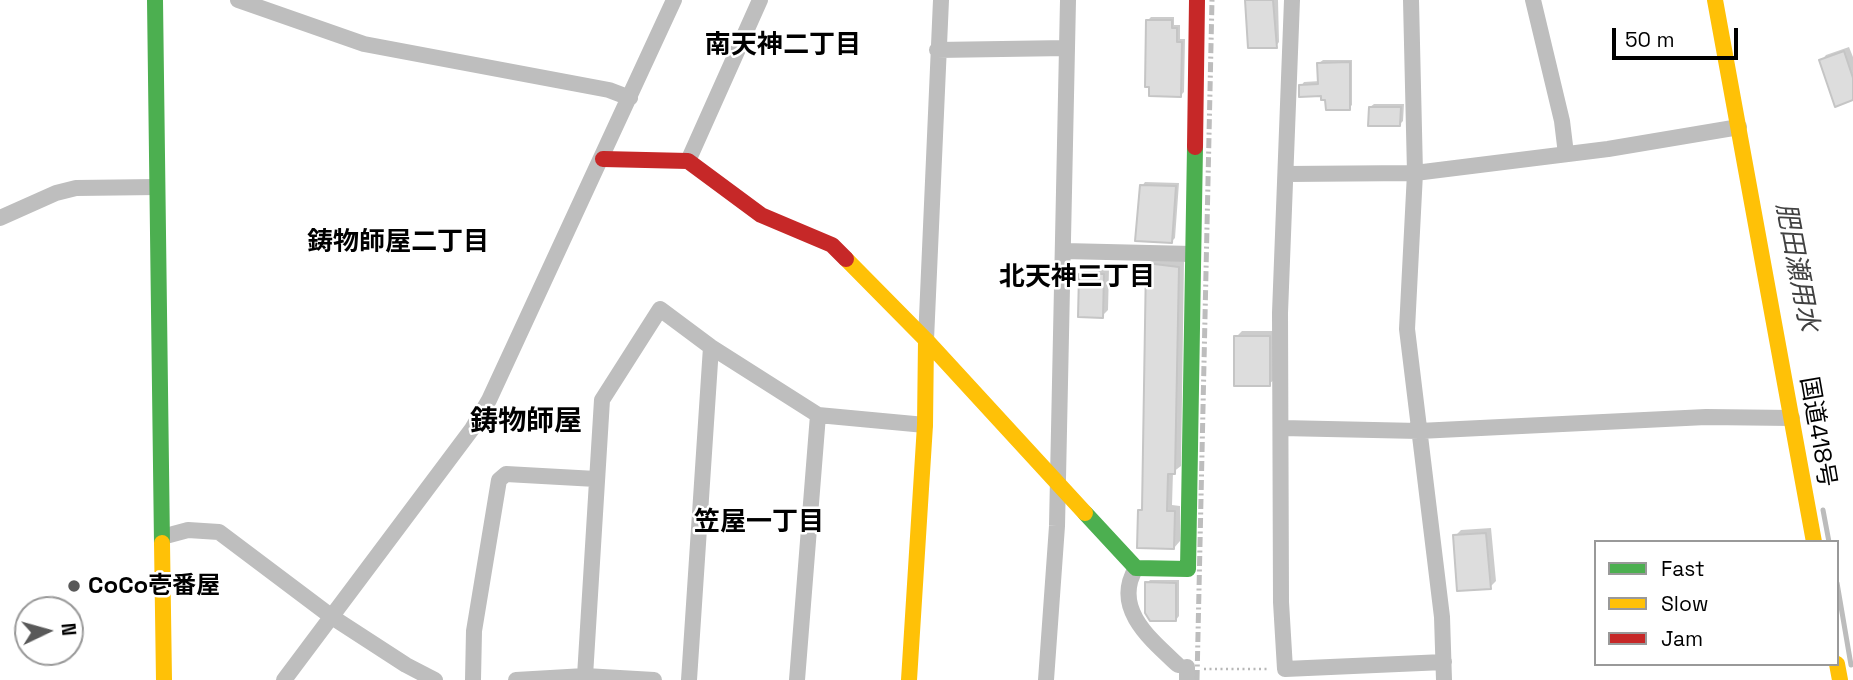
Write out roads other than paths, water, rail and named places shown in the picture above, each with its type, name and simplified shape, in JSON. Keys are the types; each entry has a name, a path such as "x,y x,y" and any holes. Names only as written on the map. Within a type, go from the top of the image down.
{"main road":[{"path":"155,0 164,680"},
{"path":"603,159 651,158 688,161 761,215 832,245 926,340 1136,568 1188,569 1197,0"},
{"name":"国道418号","path":"1715,0 1814,540"},
{"path":"909,680 925,425 926,340"}],"street":[{"path":"238,0 270,3 364,44 609,90 630,98"},
{"path":"284,680 472,429 489,400 544,277 603,159 674,0"},
{"path":"688,161 760,0"},
{"path":"926,340 941,0"},
{"path":"1046,680 1057,526 1065,251 1068,0"},
{"path":"1292,0 1280,313 1281,602 1285,669 1444,662"},
{"path":"1411,0 1415,173 1407,329 1442,617 1444,680"},
{"path":"1533,0 1562,121 1566,154"},
{"path":"937,50 1067,48"},
{"path":"1287,174 1415,173 1566,154 1739,127"},
{"path":"0,218 56,193 76,188 157,187"},
{"path":"1065,251 1192,254"},
{"path":"585,676 602,400 660,309 711,347 818,415 925,425"},
{"path":"689,680 711,347"},
{"path":"797,680 818,415"},
{"path":"1282,428 1419,431 1706,417 1792,418"},
{"path":"473,680 474,631 499,480 506,474 596,479"},
{"path":"162,537 188,530 219,532 332,617 406,665 435,680"},
{"path":"1136,568 1129,580 1129,605 1141,631 1184,670"},
{"path":"516,680 585,676 654,680"}],"waterway":[{"name":"肥田瀬用水","path":"1823,510 1829,540"},
{"name":"肥田瀬用水","path":"1839,595 1851,665"}],"railway":[{"path":"1197,680 1212,0"}],"place":[{"name":"CoCo壱番屋","path":"74,586"}],"district":[{"name":"南天神二丁目","path":"783,46"},
{"name":"鋳物師屋二丁目","path":"398,243"},
{"name":"北天神三丁目","path":"1077,278"},
{"name":"鋳物師屋","path":"526,422"},
{"name":"笠屋一丁目","path":"759,523"}]}
